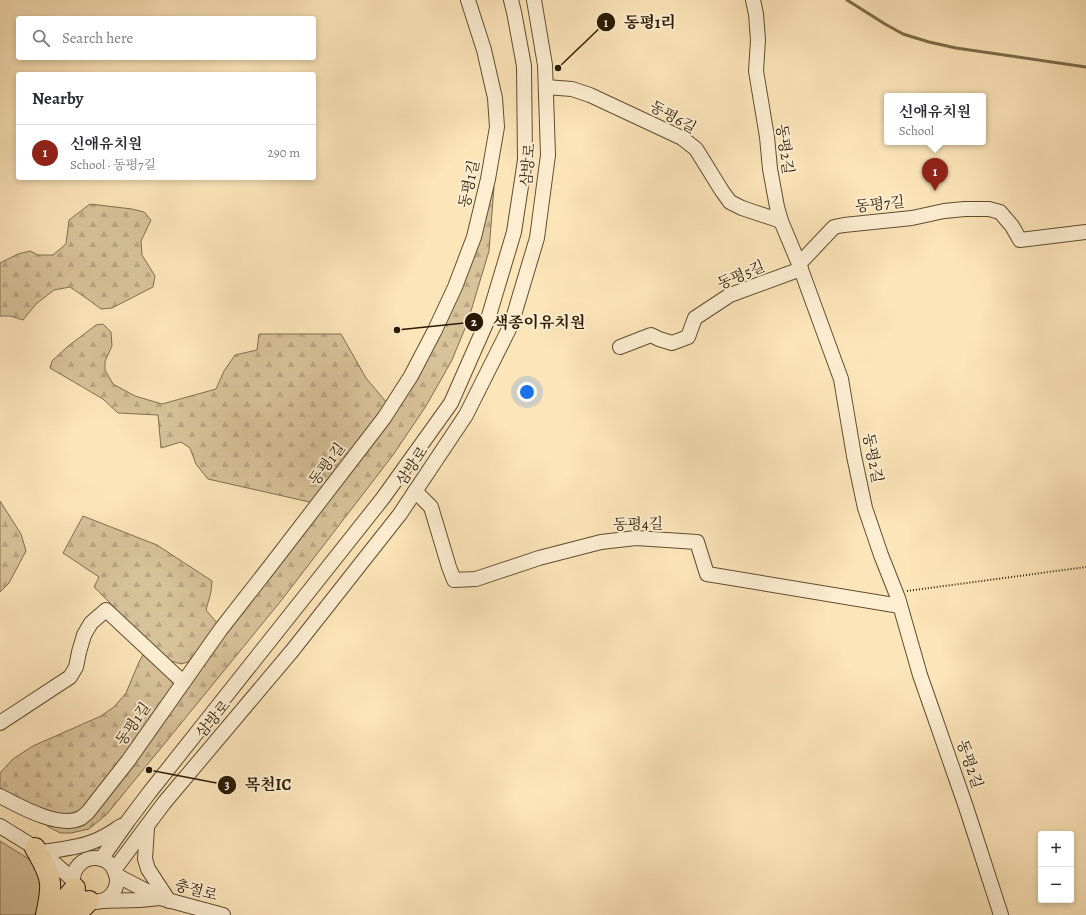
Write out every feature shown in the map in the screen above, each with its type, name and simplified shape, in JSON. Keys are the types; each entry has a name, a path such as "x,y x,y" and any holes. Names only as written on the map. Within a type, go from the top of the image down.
{"highway":[{"path":"38,850 48,873 50,884 46,915"},
{"path":"52,915 84,892"},
{"path":"75,915 84,892"}],"street":[{"name":"동평1길","path":"0,796 42,816 65,821 81,818 88,812 128,760 221,629 384,418 411,376 455,287 476,229 488,179 497,127 495,98 484,50 468,0"},
{"name":"삼방로","path":"84,892 74,874 76,869 84,861 95,859 128,821 383,498 451,403 488,319 514,232 525,160 524,66 511,0"},
{"name":"삼방로","path":"115,872 164,803 292,651 400,514 466,415 511,325 537,238 548,155 546,65 534,0"},
{"name":"동평2길","path":"753,0 756,14 758,40 756,71 777,207 781,221 842,379 854,456 865,508 898,600 920,675 966,807 1001,915"},
{"name":"동평6길","path":"546,87 572,89 590,95 682,138 696,149 730,202 742,208 781,221"},
{"name":"동평7길","path":"800,267 834,227 912,218 944,211 989,209 1000,212 1012,226 1020,240 1086,232"},
{"name":"동평5길","path":"620,348 651,336 659,340 672,343 688,337 695,318 730,295 800,267"},
{"name":"동평4길","path":"415,491 431,507 454,580 476,579 539,558 601,542 636,538 697,542 707,574 898,600"},
{"path":"0,723 70,677 76,668 84,635 91,623 106,610 183,682"},
{"path":"38,850 71,848 88,843 105,836 128,821"},
{"path":"0,826 38,850 84,892 106,899 114,891 116,886 115,872"},
{"path":"146,828 145,859 148,869 164,900"},
{"path":"38,850 95,859"},
{"name":"충절로","path":"95,859 109,863 115,872 164,900"},
{"name":"충절로","path":"84,892 140,900 164,900 224,915"}],"path":[{"path":"898,600 1086,567"}],"green space":[{"path":"494,187 489,251 468,321 452,360 426,406 393,455 280,602 107,814 89,829 71,833 60,833 47,826 69,825 180,695 369,446 483,225"},
{"path":"90,204 132,209 144,212 151,220 141,241 142,255 155,276 153,287 112,308 101,309 70,287 54,290 36,304 23,320 10,316 0,316 0,263 18,254 30,251 38,255 53,255 66,244 69,220"},
{"path":"103,324 111,332 112,346 105,361 105,370 113,384 135,396 162,404 216,389 224,371 235,355 257,350 259,334 341,334 366,378 387,403 314,503 208,479 196,464 190,448 181,442 161,448 158,415 118,413 103,399 50,368 52,361 67,347 96,325"},
{"path":"0,501 21,534 26,551 9,583 0,592"},
{"path":"83,516 157,545 212,581 211,592 206,610 218,624 188,662 181,664 171,661 157,650 94,587 99,577 63,553"},
{"path":"143,655 160,667 174,685 88,807 79,813 70,816 50,813 28,804 0,789 0,773 13,759 33,746 101,716 114,707 126,693"},
{"path":"0,841 40,866 46,897 34,915 0,915"}],"waterway":[{"path":"847,0 903,34 929,42 956,48 1086,67"}],"place":[{"name":"동평1리","path":"558,68"},
{"name":"신애유치원","path":"935,191"},
{"name":"색종이유치원","path":"397,330"},
{"name":"목천IC","path":"149,770"}]}
